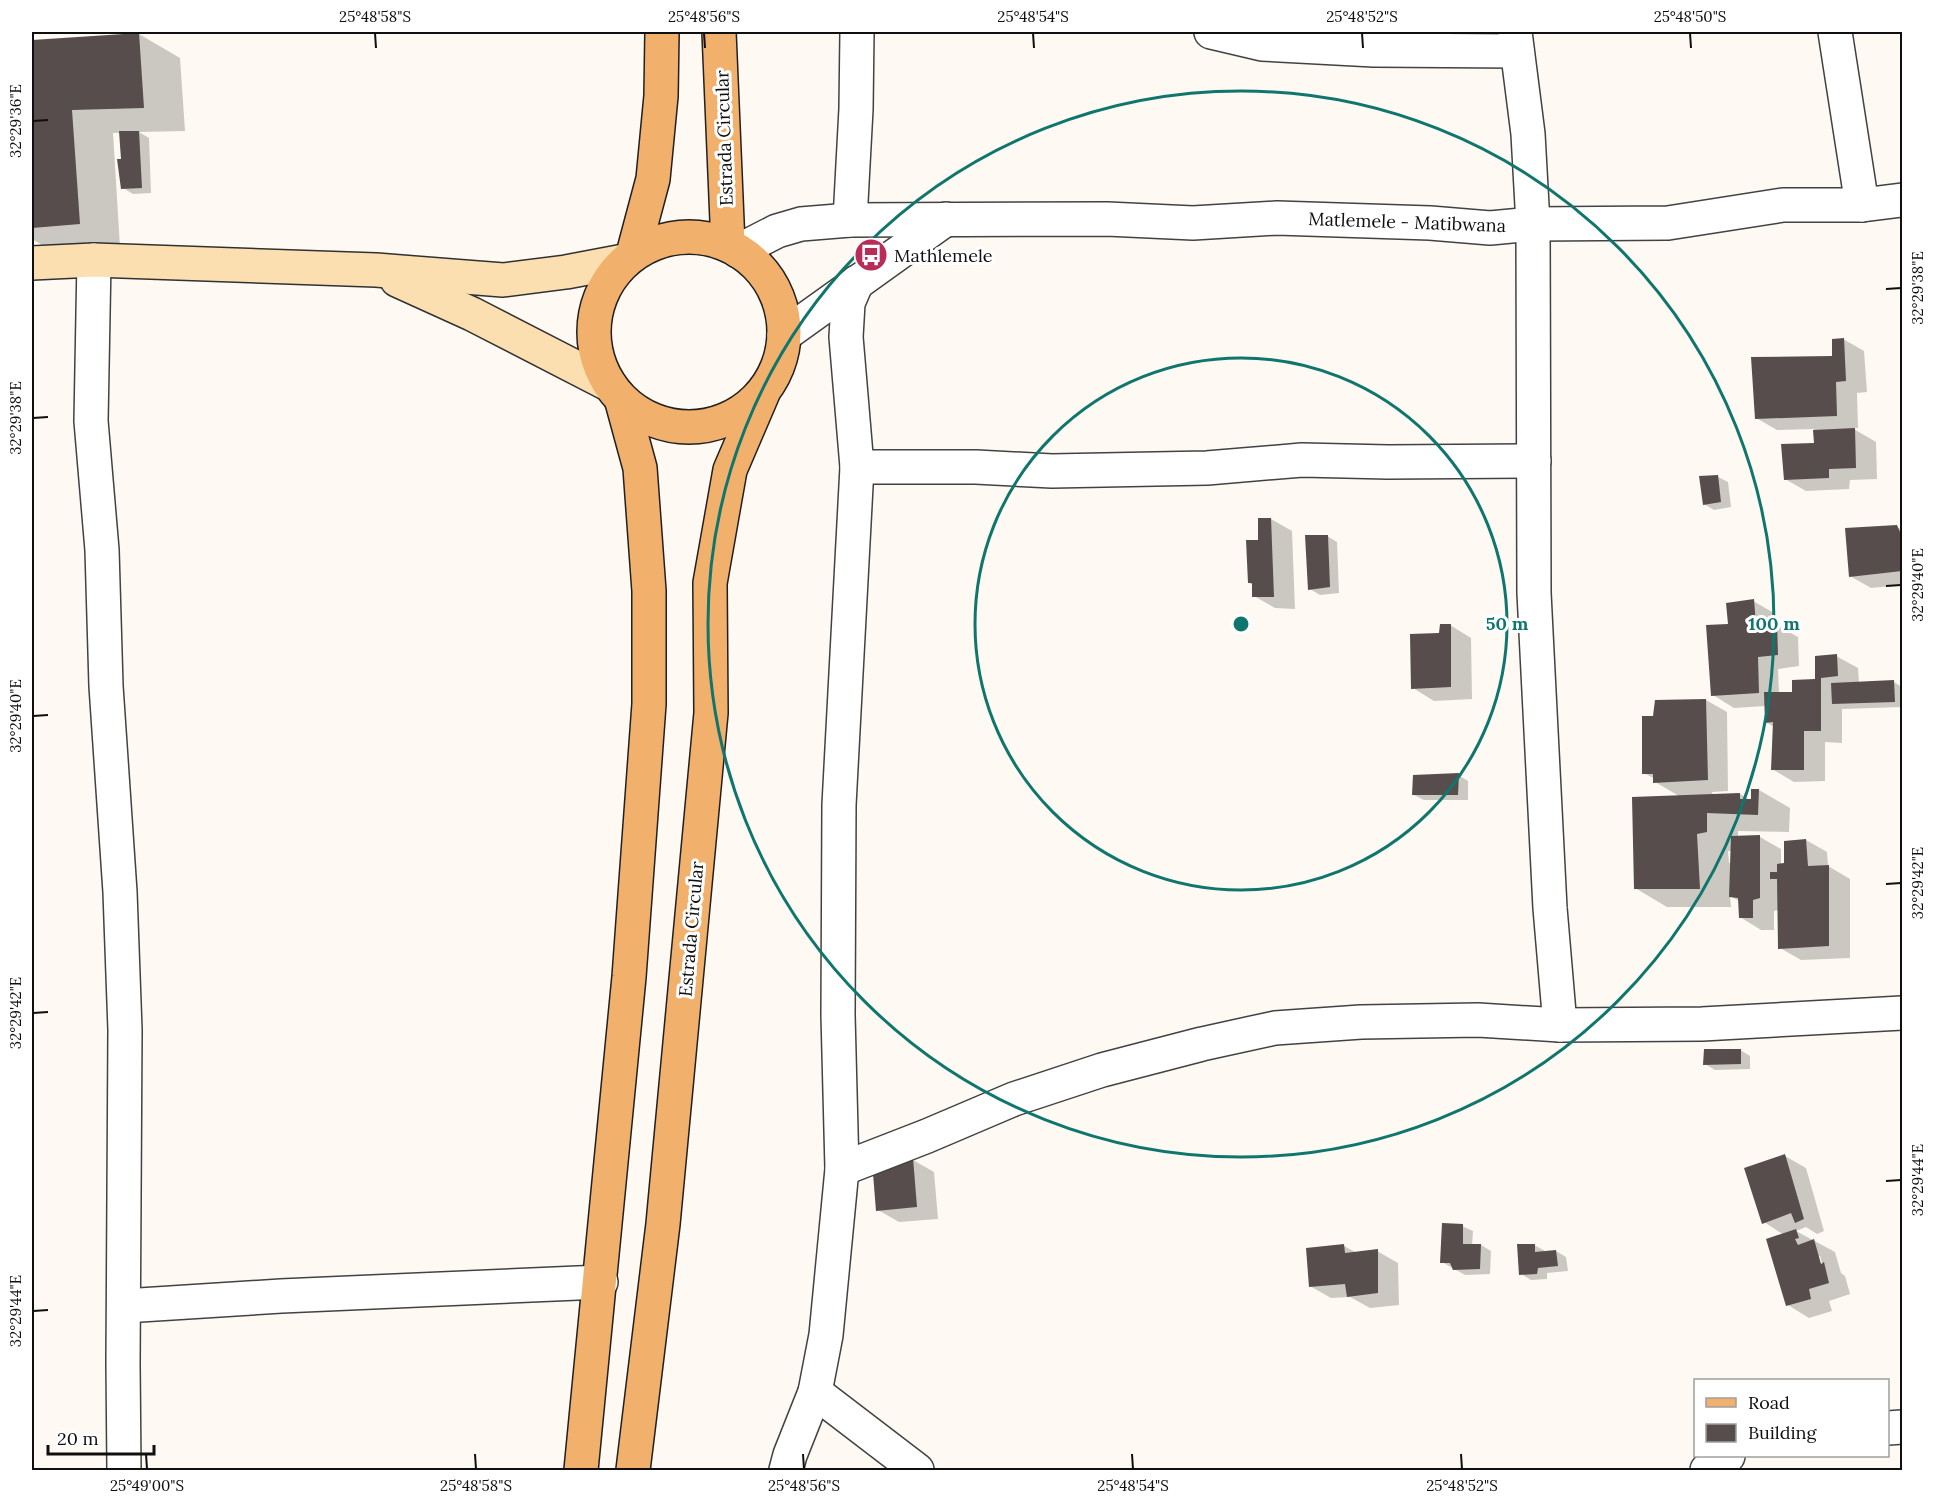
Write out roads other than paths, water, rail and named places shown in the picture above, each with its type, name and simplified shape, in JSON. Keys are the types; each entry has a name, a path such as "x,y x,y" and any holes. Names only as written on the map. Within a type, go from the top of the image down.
{"main road":[{"path":"581,1470 629,977 649,704 649,591 640,468 616,394 601,370 594,345 594,320 601,294 629,258 653,179 662,96 662,32"},
{"name":"Estrada Circular","path":"719,32 733,248"},
{"path":"616,394 660,424 690,428 719,423 743,410 763,393 779,363 784,335 781,304 768,280 733,248 704,237 679,237 654,243 629,258"},
{"name":"Estrada Circular","path":"633,1470 663,1224 711,713 710,582 730,470 763,393"}],"street":[{"path":"850,220 856,109 857,32"},
{"path":"1211,32 1262,44 1374,50 1516,41 1528,134 1533,224 1534,593 1550,908 1560,1024"},
{"path":"1835,32 1862,205"},
{"name":"Matlemele - Matibwana","path":"733,248 801,224 850,220 1107,219 1193,223 1277,218 1430,223 1490,228 1533,224 1668,223 1783,205 1862,205 1902,200"},
{"path":"784,335 946,219"},
{"path":"32,263 93,260 376,270 503,280 566,272 629,258"},
{"path":"93,260 91,421 102,549 106,686 120,892 125,1030 124,1470"},
{"path":"376,270 472,314 616,394"},
{"path":"786,1470 815,1392 826,1335 842,1169 838,1015 839,805 857,467 846,337 848,303 857,282"},
{"path":"857,467 1052,471 1207,468 1302,460 1534,461"},
{"path":"842,1169 1014,1099 1102,1070 1275,1028 1361,1022 1478,1020 1560,1024 1702,1024 1902,1013"},
{"path":"124,1306 281,1296 601,1282"},
{"path":"815,1392 916,1470"},
{"path":"1707,1470 1725,1457"}],"place":[{"name":"Mathlemele","path":"871,255"}]}
